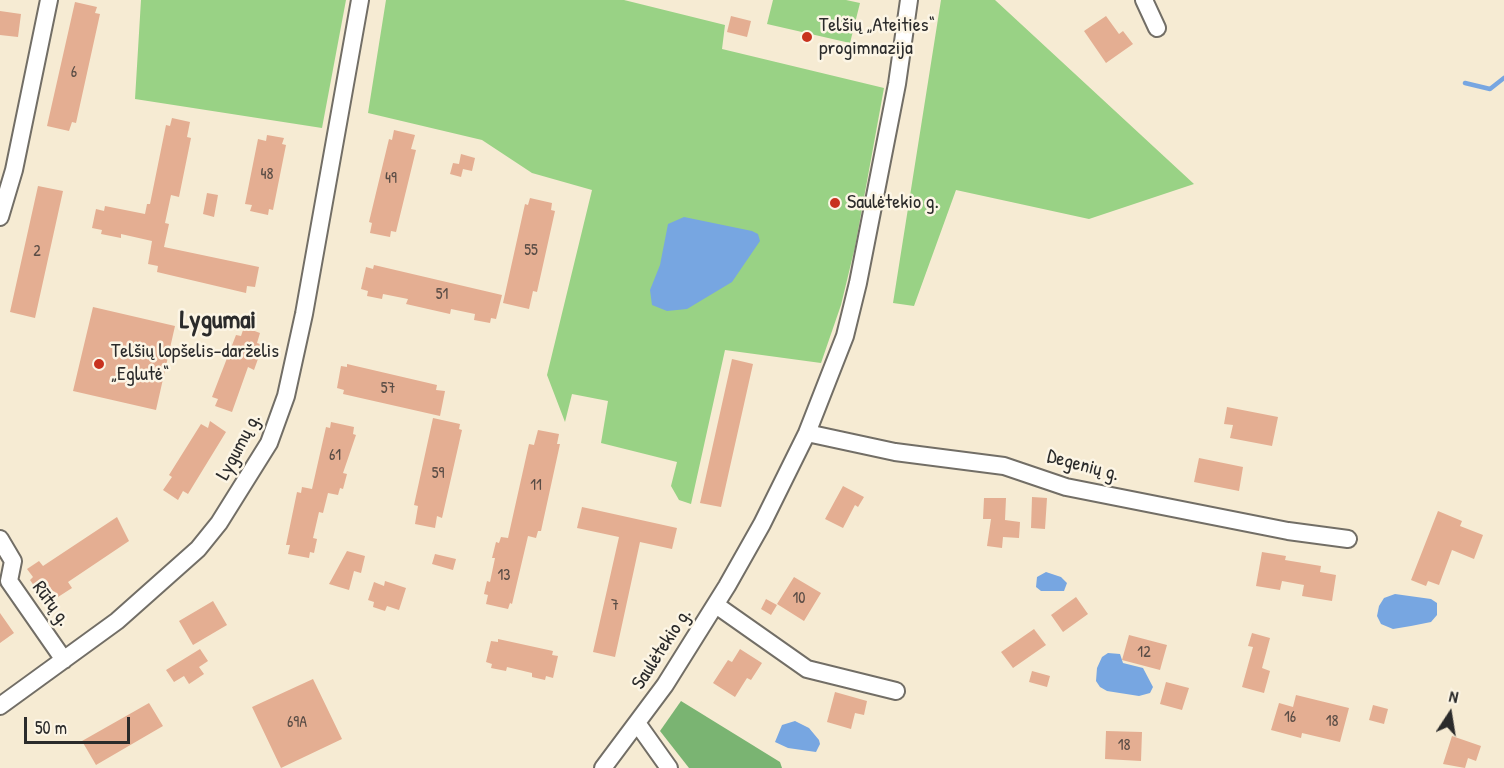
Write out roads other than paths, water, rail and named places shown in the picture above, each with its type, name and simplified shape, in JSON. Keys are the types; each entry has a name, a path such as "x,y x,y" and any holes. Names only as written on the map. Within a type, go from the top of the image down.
{"street":[{"path":"0,217 14,170 49,0"},
{"name":"Lygumų g.","path":"0,706 117,621 198,549 219,523 269,443 286,396 304,314 360,0"},
{"name":"Saulėtekio g.","path":"603,768 665,685 716,605 762,524 807,434 845,336 858,283 885,154 909,0"},
{"path":"1144,0 1157,28"},
{"name":"Degenių g.","path":"807,434 895,452 1004,466 1088,491 1288,531 1348,539"},
{"name":"Rūtų g.","path":"0,539 13,561 9,581 64,660"},
{"path":"716,605 807,669 896,691"},
{"path":"637,723 669,768"}],"water":[{"path":"684,217 752,231 758,234 760,241 732,282 687,309 667,311 652,305 650,290 660,265 668,224"},
{"path":"1046,572 1061,577 1067,583 1064,591 1041,591 1036,587 1037,577"},
{"path":"1395,594 1431,599 1437,603 1437,615 1431,622 1393,629 1381,624 1377,616 1379,606 1384,598"},
{"path":"1108,653 1120,654 1123,663 1143,668 1153,687 1150,693 1139,696 1107,691 1100,687 1096,681 1097,668 1102,657"},
{"path":"795,721 809,728 819,740 820,744 816,752 788,748 775,742 782,725"}],"waterway":[{"path":"1465,83 1490,89 1504,78"}],"place":[{"name":"Telšių „Ateities“ progimnazija","path":"807,37"},
{"name":"Saulėtekio g.","path":"835,203"},
{"name":"Telšių lopšelis-darželis „Eglutė“","path":"99,364"}],"district":[{"name":"Lygumai","path":"218,321"}]}
